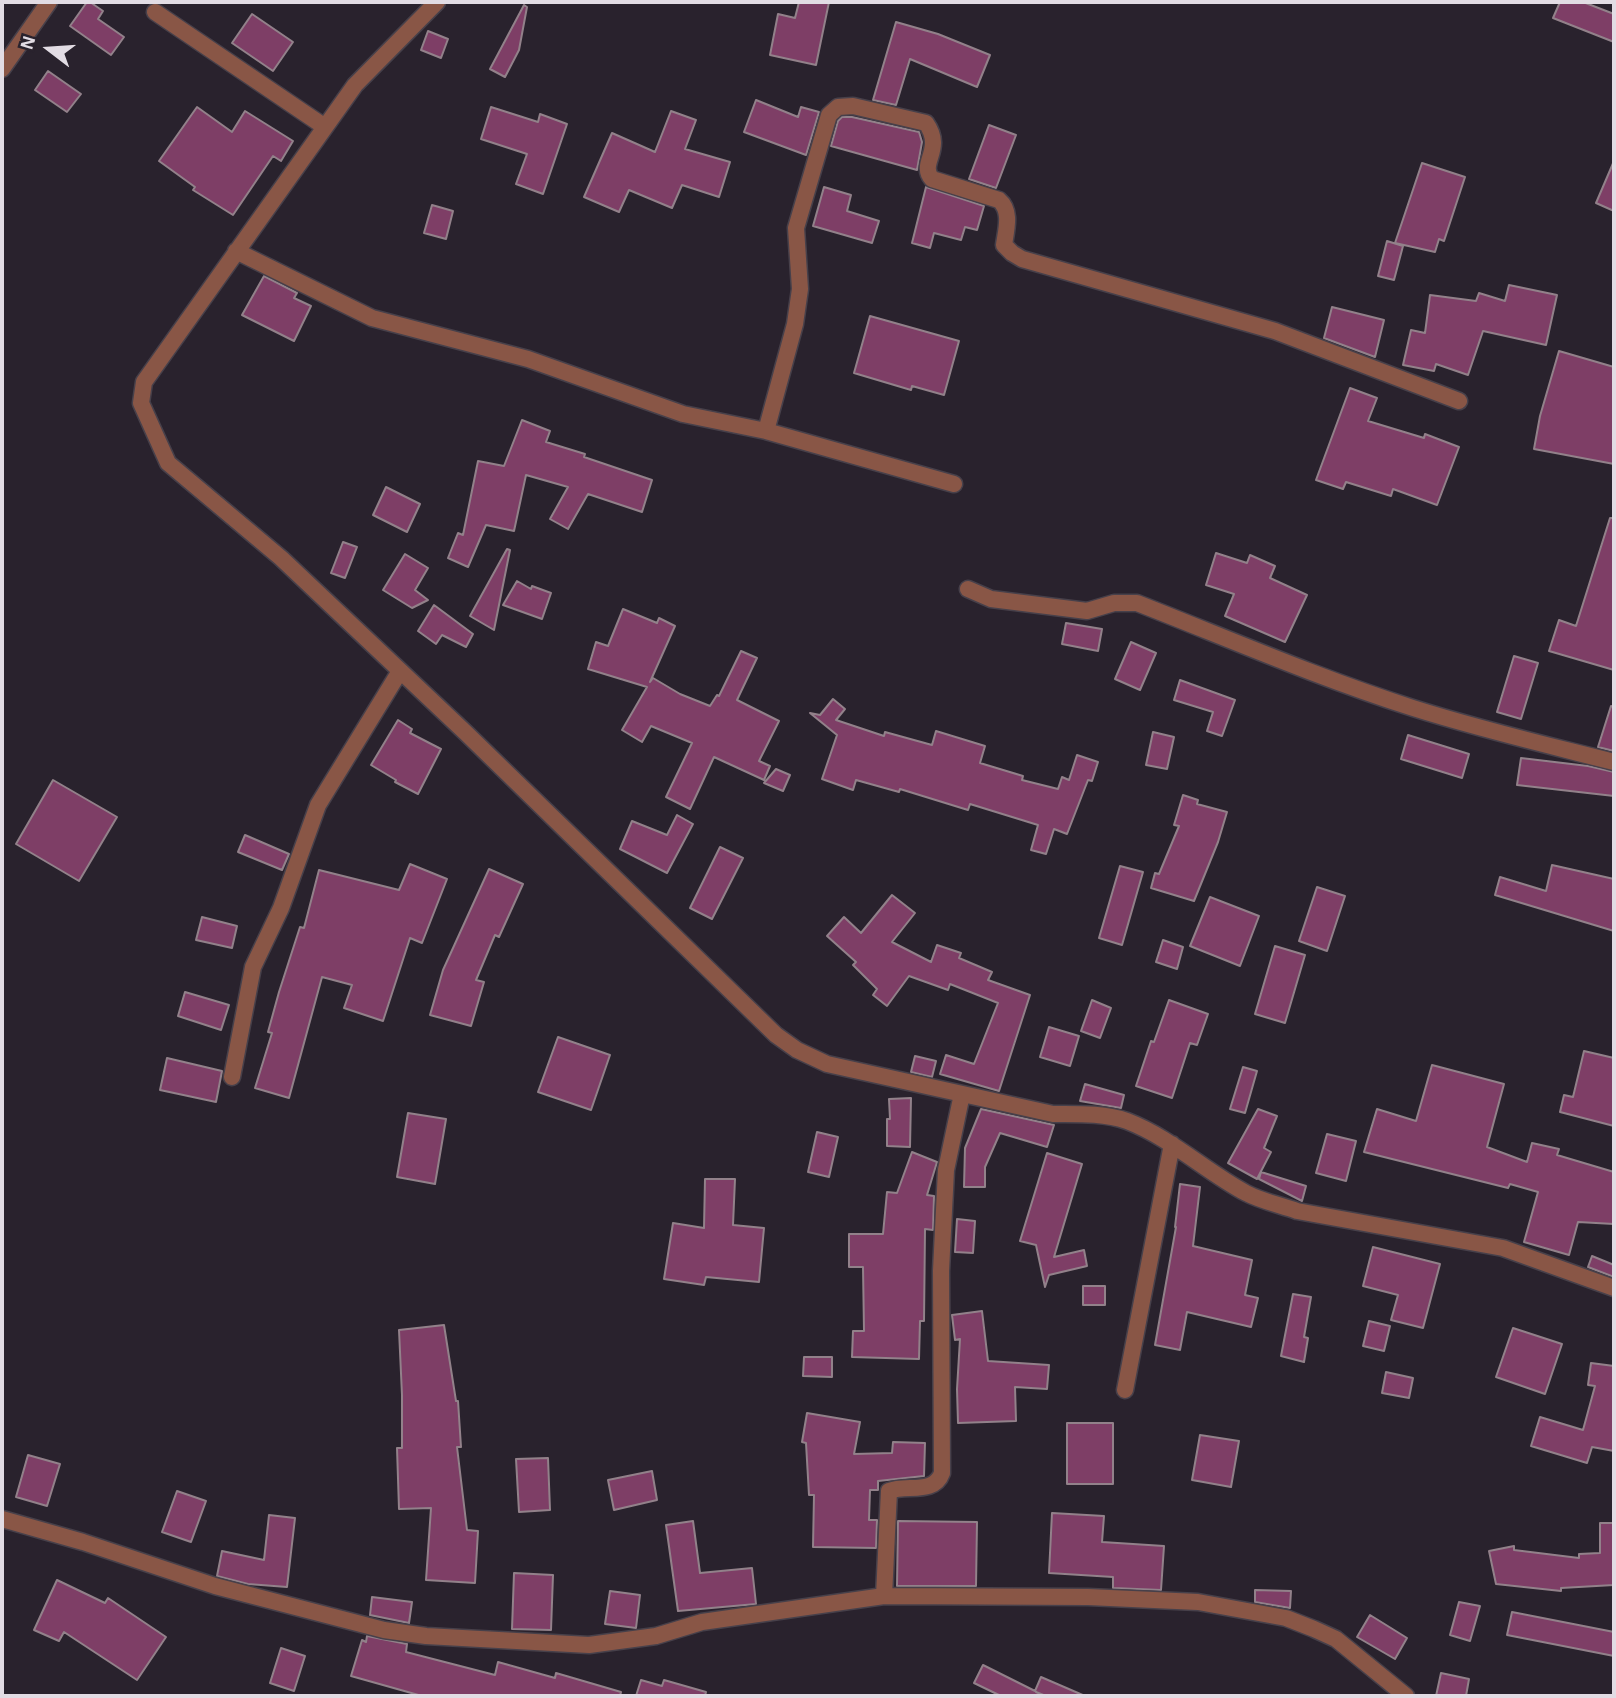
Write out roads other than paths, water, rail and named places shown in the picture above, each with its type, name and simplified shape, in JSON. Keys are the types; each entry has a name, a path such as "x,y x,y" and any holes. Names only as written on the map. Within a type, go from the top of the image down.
{"street":[{"path":"2,69 49,2"},
{"path":"437,2 355,85 144,382 141,403 168,463 281,558 776,1035 797,1050 827,1064 1053,1114 1084,1114 1125,1120 1172,1144 1247,1194 1297,1211 1503,1248 1614,1288"},
{"path":"155,12 325,127"},
{"path":"766,432 795,324 800,289 796,228 829,115 838,107 853,106 926,123 935,143 927,168 928,175 932,179 999,200 1004,205 1007,221 1004,245 1022,258 1275,331 1459,401"},
{"path":"236,251 372,318 528,359 683,414 766,432 954,484"},
{"path":"968,589 991,599 1087,611 1114,603 1138,603 1411,708 1496,733 1614,762"},
{"path":"232,1077 253,967 281,908 318,805 400,671"},
{"path":"884,1596 889,1491 931,1487 939,1482 942,1473 941,1271 945,1183 962,1094"},
{"path":"1125,1390 1172,1144"},
{"path":"2,1519 83,1542 215,1586 384,1630 426,1636 589,1645 656,1636 702,1622 884,1596 1088,1597 1198,1602 1286,1618 1336,1639 1406,1696"}]}
